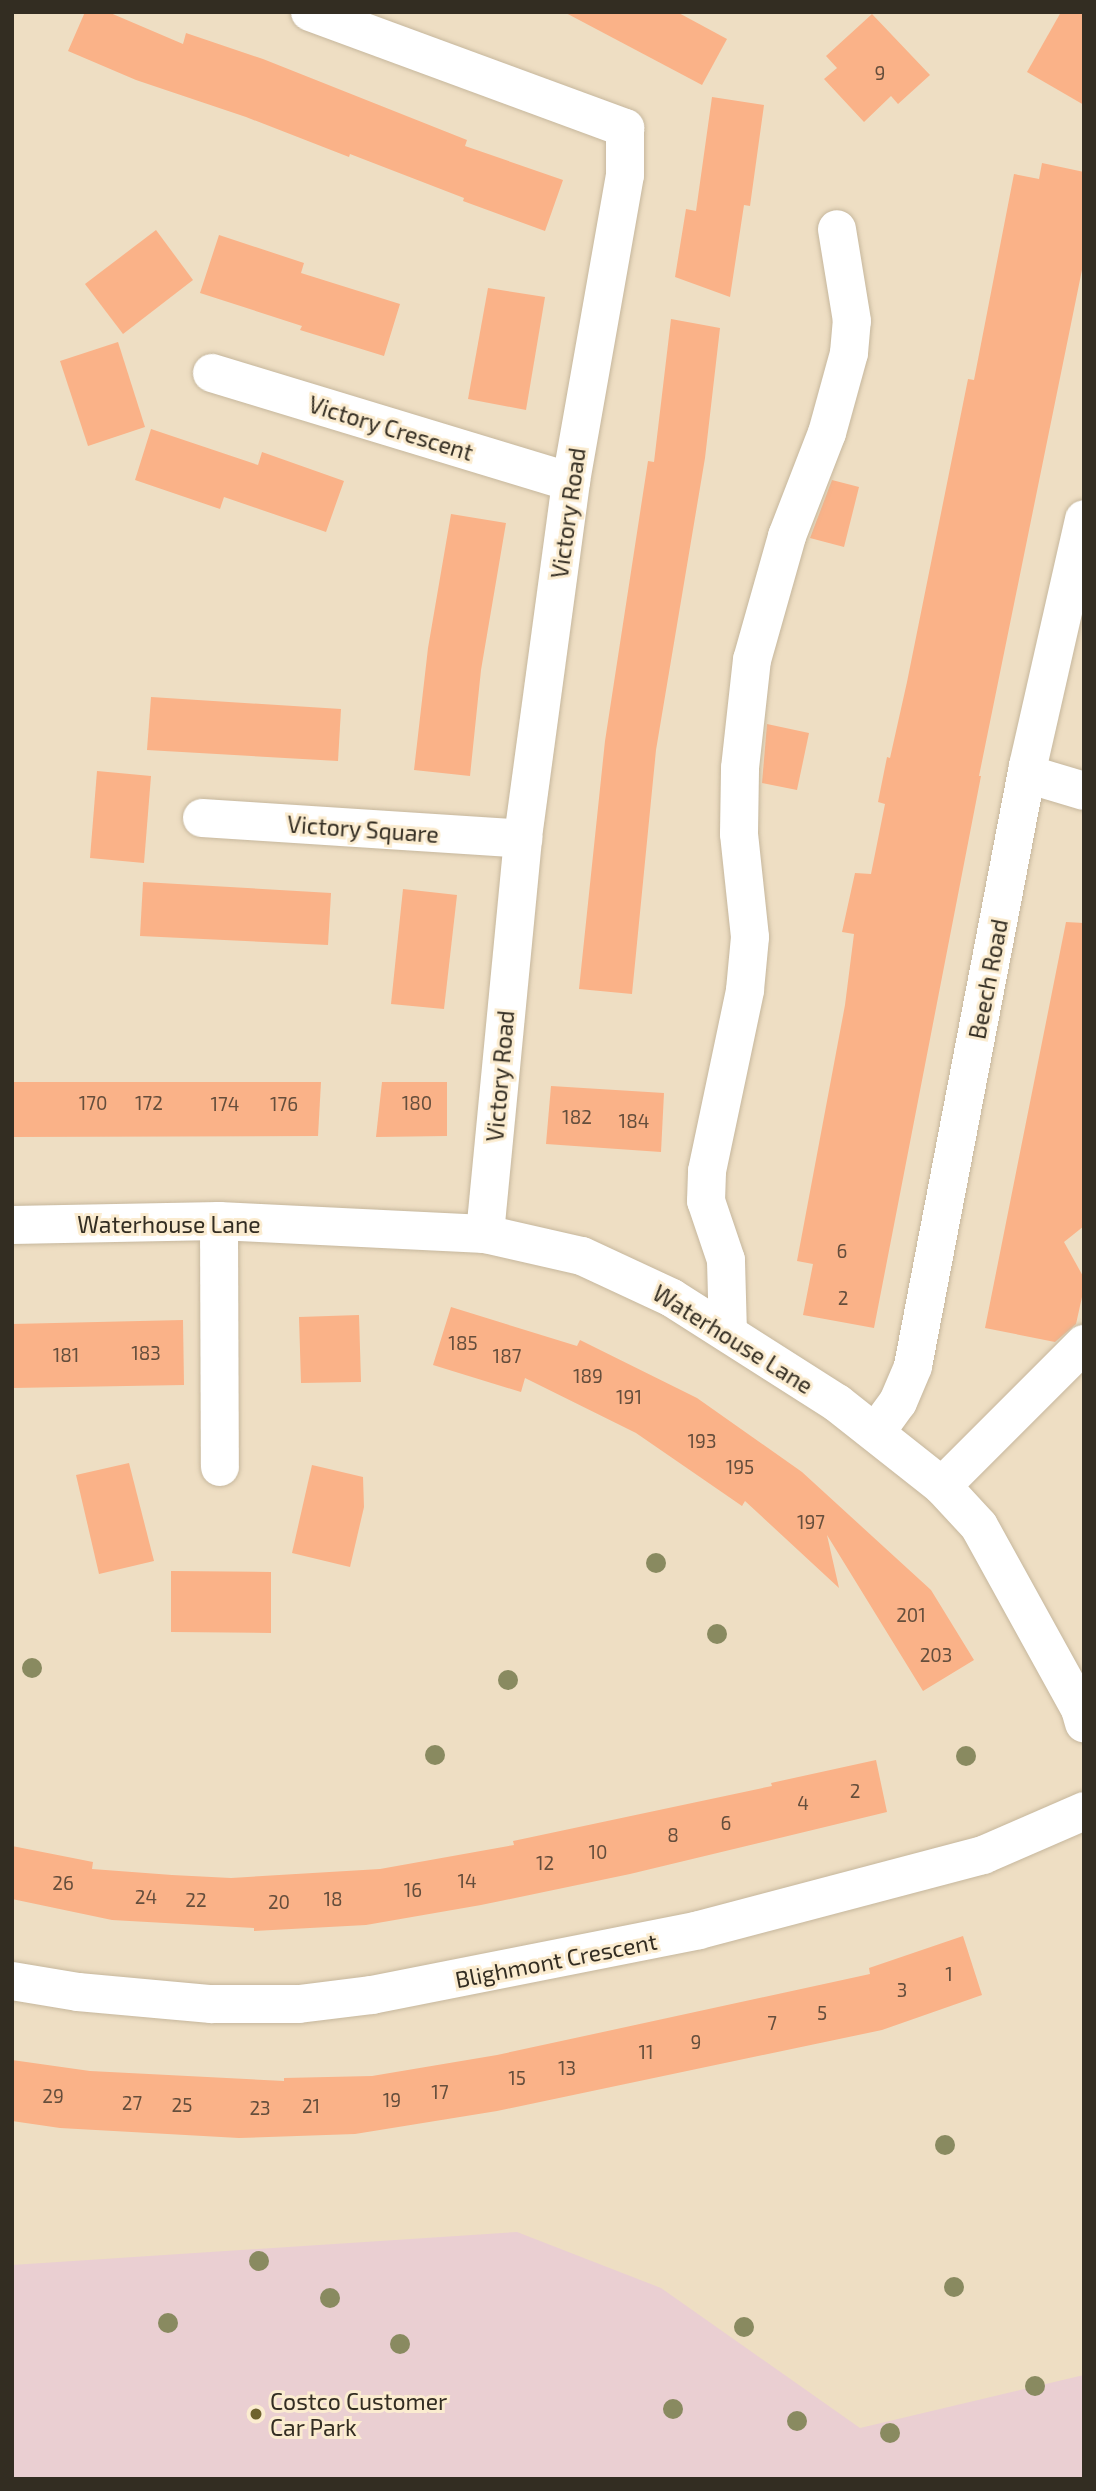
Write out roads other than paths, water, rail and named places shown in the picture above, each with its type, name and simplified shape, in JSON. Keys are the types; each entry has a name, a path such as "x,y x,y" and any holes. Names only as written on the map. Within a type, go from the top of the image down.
{"street":[{"name":"Victory Road","path":"310,12 625,128 625,175 571,482 523,839 485,1234"},
{"path":"728,1333 726,1260 706,1201 707,1171 745,990 750,937 739,834 740,768 752,660 787,536 827,433 849,353 852,321 837,229"},
{"name":"Victory Crescent","path":"212,373 571,482"},
{"name":"Beech Road","path":"876,1432 898,1402 913,1366 1027,774 1084,519"},
{"path":"1027,774 1084,791"},
{"name":"Victory Square","path":"202,818 523,839"},
{"path":"219,1221 220,1467"},
{"name":"Waterhouse Lane","path":"12,1225 219,1221 485,1234 582,1256 672,1298 728,1333 876,1432 942,1486 979,1526 1083,1712"},
{"path":"942,1486 1084,1344"},
{"name":"Blighmont Crescent","path":"12,1981 78,1992 211,2004 299,2004 372,1995 516,1969 725,1924 983,1855 1084,1811"}],"place":[{"name":"Costco Customer Car Park","path":"256,2414"}]}
